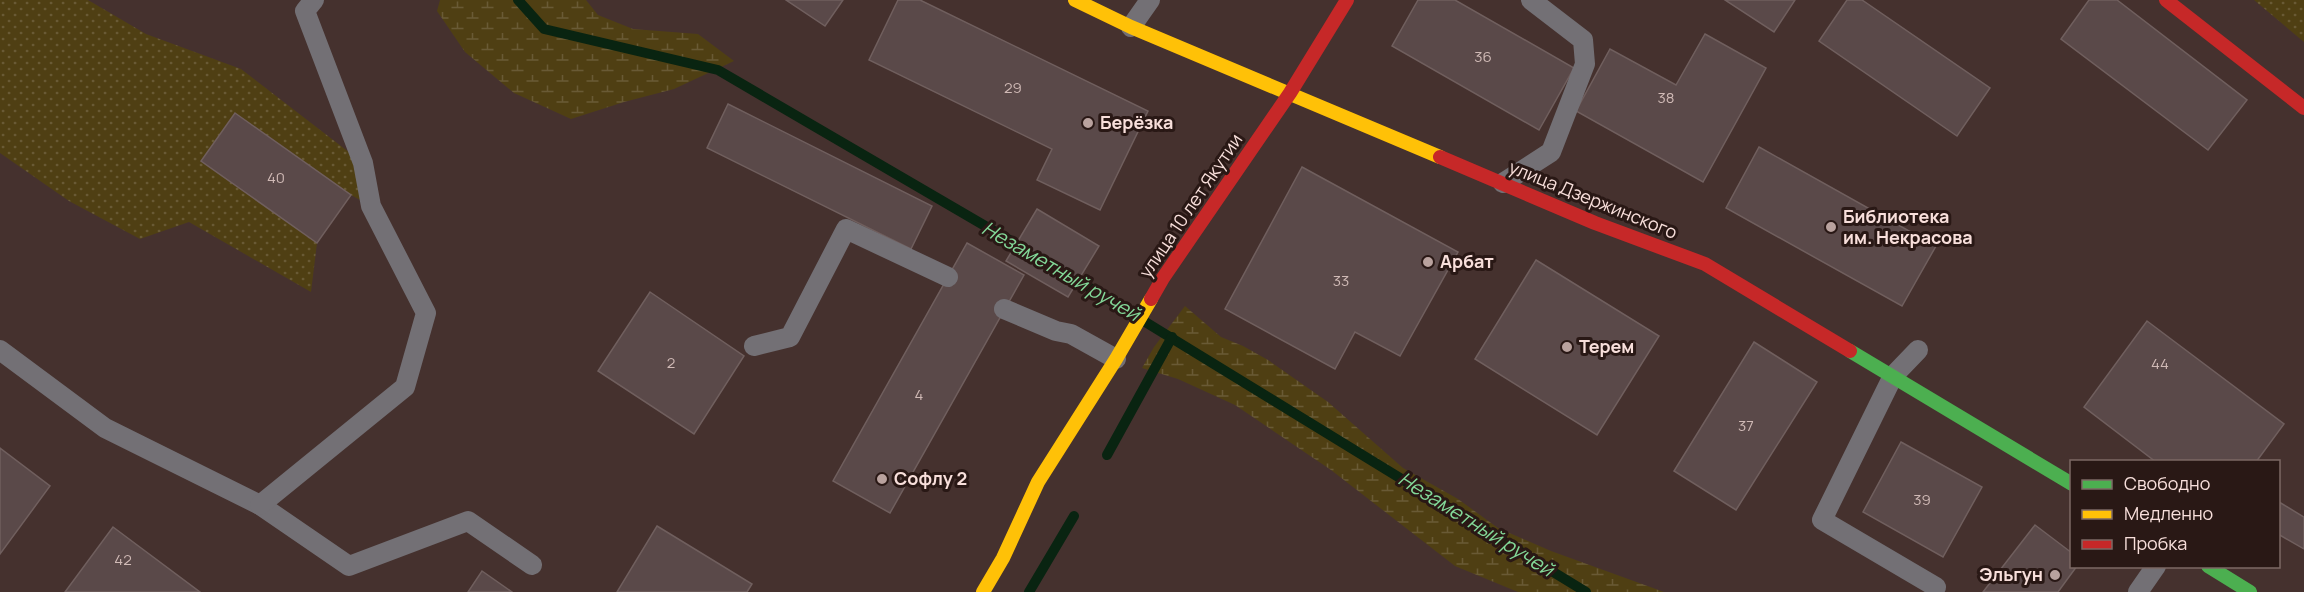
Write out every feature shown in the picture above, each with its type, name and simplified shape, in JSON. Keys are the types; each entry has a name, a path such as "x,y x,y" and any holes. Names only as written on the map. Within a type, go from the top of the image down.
{"street":[{"name":"улица Дзержинского","path":"1075,0 1131,27 1595,223 1706,264 2070,483"},
{"name":"улица 10 лет Якутии","path":"983,592 1003,558 1038,482 1116,359 1163,278 1290,93 1347,0"},
{"path":"2166,0 2304,108"},
{"path":"2210,568 2250,592"}],"lane":[{"path":"260,505 405,387 426,313 371,206 363,163 305,11 314,0"},
{"path":"1131,27 1150,0"},
{"path":"1503,183 1551,152 1585,64 1583,40 1532,0"},
{"path":"754,346 790,337 846,229 948,277"},
{"path":"1004,309 1056,331 1071,334 1116,359"},
{"path":"0,350 105,428 260,505 349,566 468,521 532,565"},
{"path":"1918,350 1893,376 1822,520 1936,586"},
{"path":"2138,592 2155,568"}],"green space":[{"path":"0,0 88,0 146,34 241,69 363,163 371,206 351,195 235,113 201,161 317,243 311,292 189,222 140,239 69,201 0,153"},
{"path":"440,0 586,0 598,15 633,29 698,34 734,61 674,89 571,119 514,93 465,52 437,11"},
{"path":"2254,0 2304,0 2304,42"},
{"path":"1185,306 1221,337 1268,360 1328,402 1403,468 1458,499 1498,528 1551,551 1664,592 1518,592 1455,566 1331,470 1235,405 1178,379 1142,368 1154,347"}],"building":[{"path":"786,0 843,0 825,26"},
{"path":"898,0 920,0 1148,111 1100,210 1037,180 1052,149 869,60"},
{"path":"1418,0 1455,0 1574,68 1539,130 1392,46"},
{"path":"1725,0 1795,0 1774,32"},
{"path":"1847,0 1862,0 1990,88 1957,136 1819,41"},
{"path":"2089,0 2117,0 2247,100 2208,150 2061,39"},
{"path":"1705,34 1766,68 1703,182 1576,111 1610,49 1676,85"},
{"path":"728,104 932,206 911,249 707,148"},
{"path":"235,113 351,195 317,243 201,161"},
{"name":"Библиотека им. Некрасова","path":"1759,147 1936,246 1902,306 1726,208"},
{"path":"1302,167 1458,252 1400,356 1355,332 1335,369 1225,309"},
{"path":"1037,209 1099,246 1068,297 1006,261"},
{"path":"967,243 1024,275 890,513 833,481"},
{"name":"Терем","path":"1536,260 1659,336 1597,435 1475,359"},
{"path":"650,292 744,356 694,434 598,371"},
{"path":"2147,321 2284,424 2257,460 2153,460 2084,407"},
{"path":"1754,342 1817,382 1736,510 1674,471"},
{"path":"1901,442 1982,487 1943,557 1863,512"},
{"path":"0,448 50,486 0,554"},
{"path":"2280,503 2304,517 2304,549 2280,535"},
{"path":"2035,525 2070,551 2070,568 2076,568 2058,592 1983,592"},
{"path":"657,526 752,584 747,592 617,592"},
{"path":"113,527 200,592 65,592"},
{"path":"482,571 512,592 468,592"}],"waterway":[{"name":"Незаметный ручей","path":"518,0 544,29 718,70 1028,251"},
{"name":"Незаметный ручей","path":"1067,274 1586,592"},
{"path":"1107,455 1172,337"},
{"path":"1029,592 1074,516"}],"traffic: fast":[{"path":"1850,351 2070,483"},
{"path":"2211,568 2250,592"}],"traffic: slow":[{"path":"1075,0 1131,27 1440,157"},
{"path":"983,592 1003,558 1038,482 1151,299"}],"traffic: jam":[{"path":"1151,299 1290,93 1347,0"},
{"path":"2166,0 2304,108"},
{"path":"1440,157 1595,223 1705,264 1850,351"}],"place":[{"name":"Берёзка","path":"1088,123"},
{"name":"Библиотека им. Некрасова","path":"1831,227"},
{"name":"Арбат","path":"1428,262"},
{"name":"Терем","path":"1567,347"},
{"name":"Софлу 2","path":"882,479"},
{"name":"Эльгун","path":"2055,575"}]}
